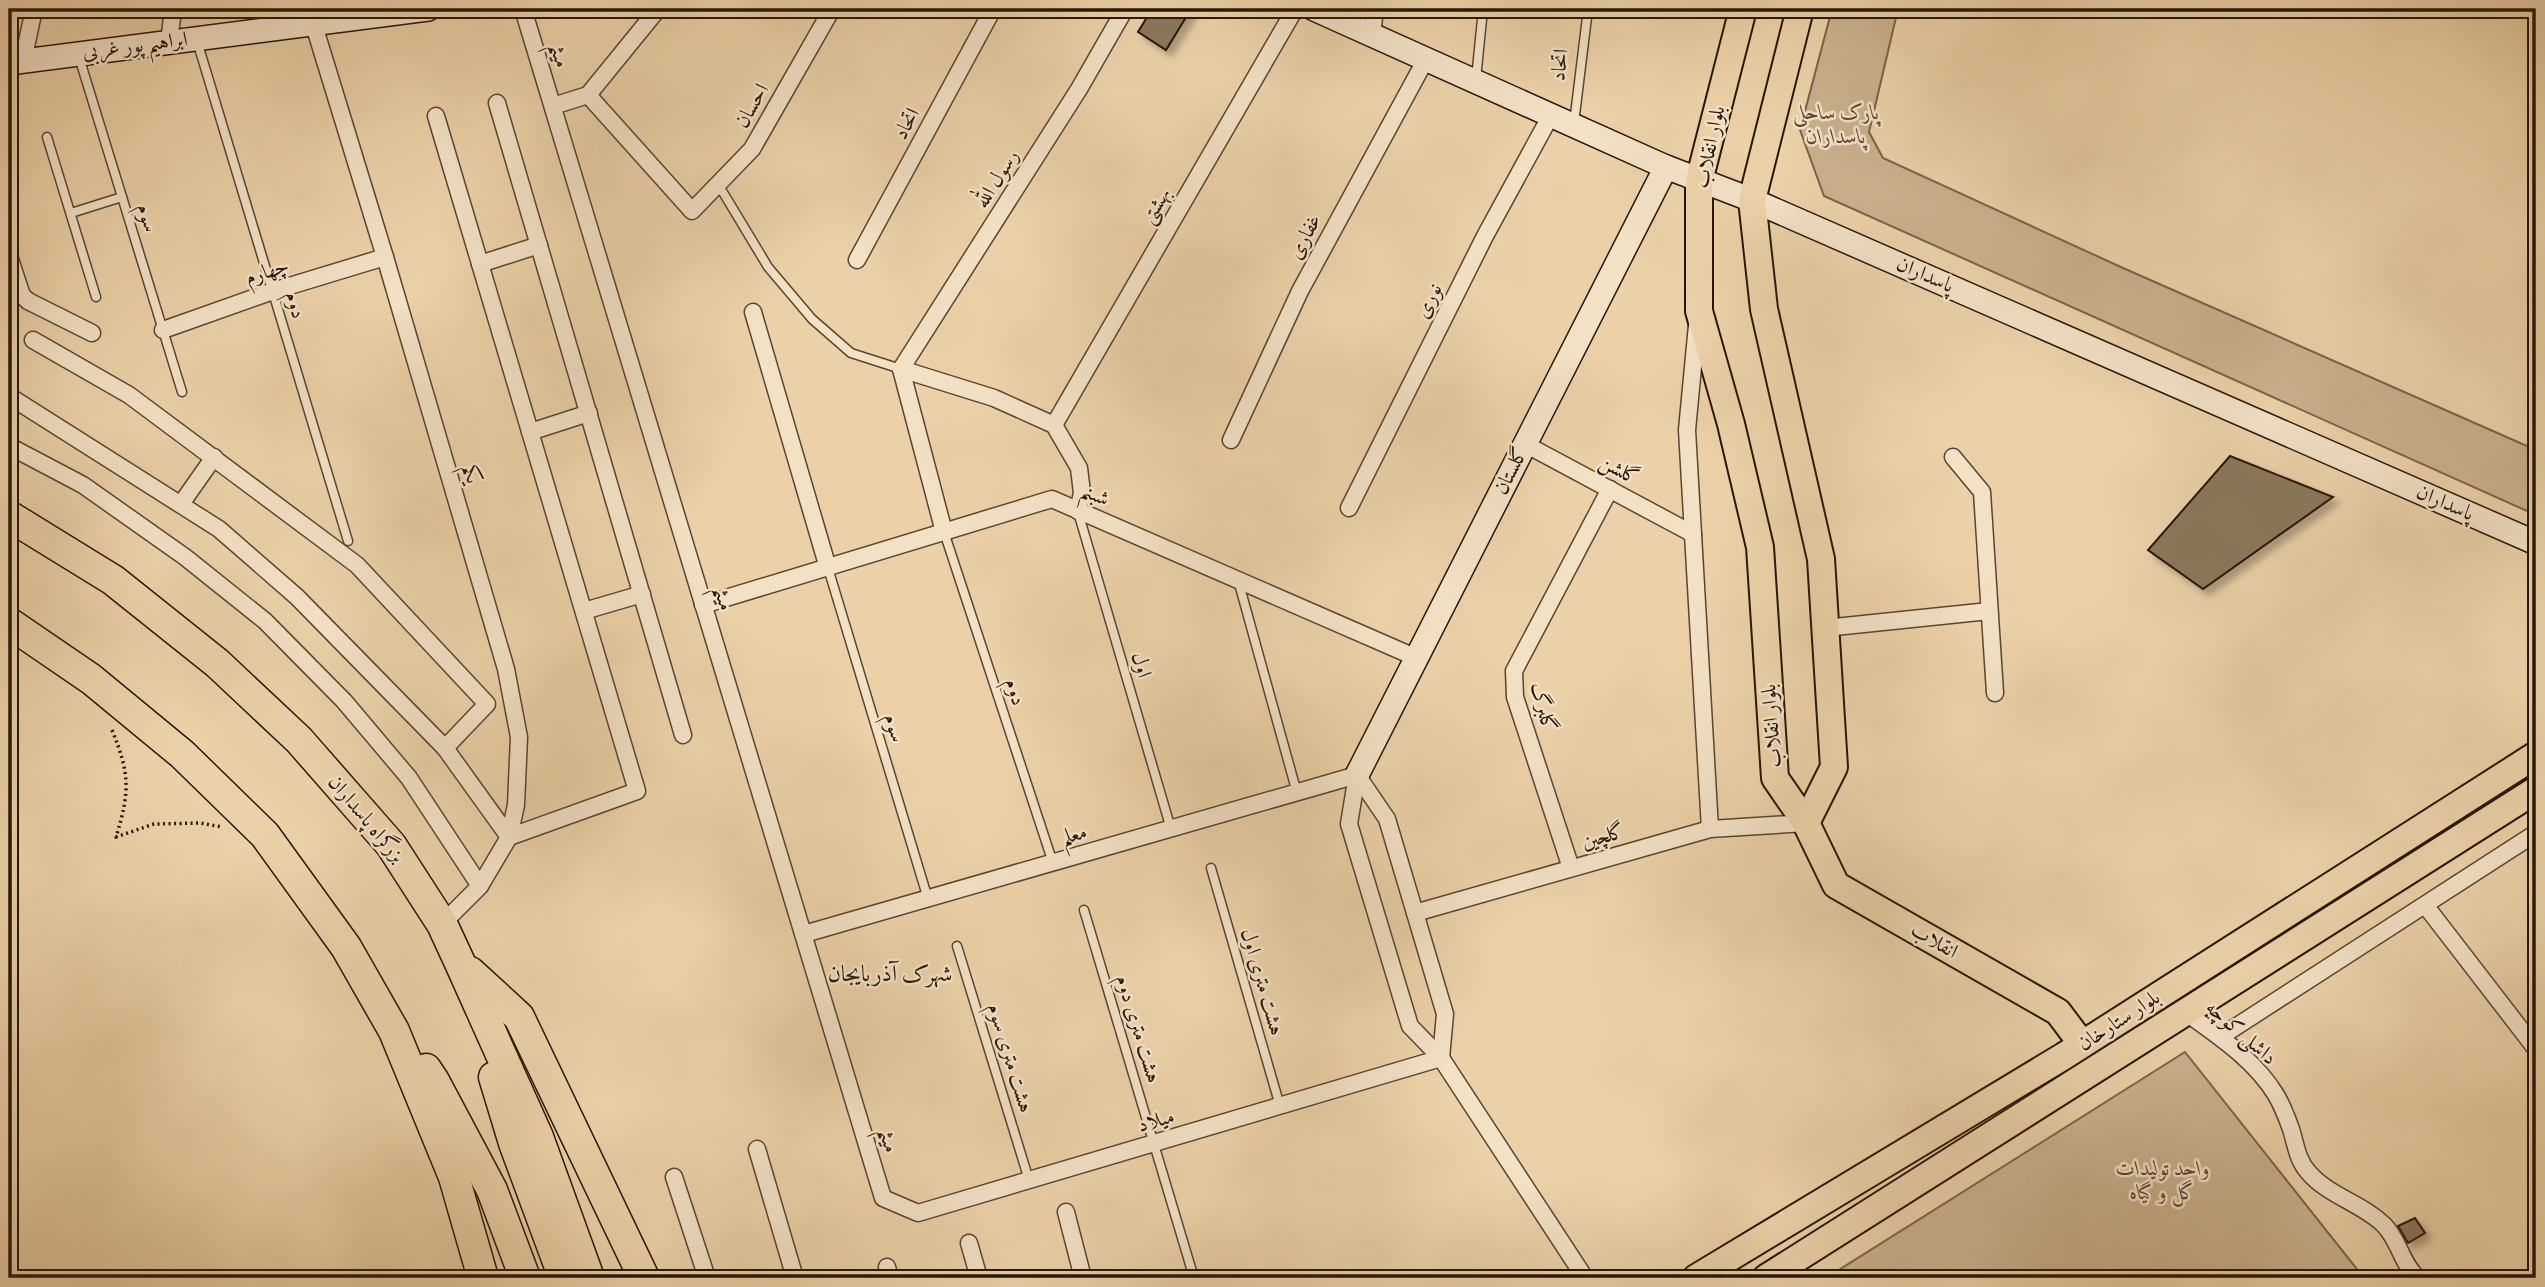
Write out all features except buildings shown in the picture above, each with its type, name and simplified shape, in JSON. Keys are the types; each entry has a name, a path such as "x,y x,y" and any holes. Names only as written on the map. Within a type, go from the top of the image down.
{"highway":[{"name":"بزرگراه پاسداران","path":"9,516 113,580 228,673 299,740 391,845 442,924 460,963 538,1137 589,1278"},
{"path":"9,623 112,696 182,754 265,835 346,947 394,1031 454,1177 483,1278"},
{"path":"460,963 514,1143 564,1278"},
{"path":"460,963 519,1017 644,1278"},
{"path":"377,1000 434,1080 492,1190 525,1278"}],"main road":[{"name":"ابراهیم پور غربی","path":"16,62 196,38 314,15 428,9"},
{"name":"پاسداران","path":"1314,9 1666,167 1752,200 2536,543"},
{"name":"بلوار انقلاب","path":"1743,9 1699,181 1699,311 1731,424 1760,547 1775,778 1806,823"},
{"path":"1800,9 1752,200 1764,309 1821,559 1834,768 1806,823"},
{"name":"گلستان","path":"1357,775 1666,167"},
{"name":"بلوار ستارخان","path":"1696,1278 2082,1044 2536,755"},
{"name":"بلوار ستارخان","path":"1766,1278 2536,790"},
{"name":"انقلاب","path":"1806,823 1836,885 2058,1012 2082,1044"}],"street":[{"path":"16,62 34,9"},
{"path":"169,42 173,9"},
{"name":"میثم","path":"523,9 883,1198"},
{"path":"553,106 588,95 658,9"},
{"name":"احسان","path":"588,95 692,211 752,149 832,9"},
{"name":"اتحاد","path":"857,260 993,9"},
{"name":"رسول الله","path":"901,369 1079,89 1125,9"},
{"name":"بهشتی","path":"1054,425 1295,9"},
{"path":"1372,35 1375,9"},
{"name":"یکم","path":"314,15 506,669 519,737 516,805 509,837 480,886 442,924"},
{"name":"غفاری","path":"1231,440 1300,291 1426,59"},
{"path":"497,103 683,735"},
{"name":"نوری","path":"1349,508 1485,236 1551,115"},
{"path":"9,396 219,529 297,597 445,748 509,837 637,792 436,116"},
{"path":"480,264 539,245"},
{"name":"چهارم","path":"163,330 385,257"},
{"path":"9,283 28,301 92,333"},
{"path":"1699,311 1687,430 1710,829"},
{"path":"753,312 828,568"},
{"path":"33,340 129,395 357,565 487,704 445,748"},
{"path":"901,369 994,398 1054,425 1079,468 1082,493 1078,511"},
{"path":"901,369 944,532"},
{"path":"530,432 589,413"},
{"name":"گلشن","path":"1525,444 1693,534"},
{"path":"9,446 83,485 185,557 265,621 344,701 409,778 480,886"},
{"path":"181,504 214,457"},
{"path":"1953,457 1982,492 1995,693"},
{"name":"گلبرگ","path":"1571,868 1515,697 1514,671 1610,489"},
{"name":"شبنم","path":"703,605 1052,499 1417,658"},
{"path":"584,611 642,594"},
{"path":"1825,628 1989,611"},
{"path":"1357,775 1387,819 1445,1014 1441,1058"},
{"name":"معلم","path":"804,934 1357,775"},
{"name":"گلستان","path":"1357,775 1349,824 1410,1026 1441,1058 1585,1278"},
{"name":"گلچین","path":"1415,913 1710,829 1806,823"},
{"path":"2220,1037 2536,833"},
{"path":"2425,905 2536,1049"},
{"name":"داشلی کوچه","path":"2185,1012 2220,1037 2251,1065 2275,1094 2291,1128 2296,1153 2309,1174 2383,1224 2398,1242 2412,1273 2418,1278"},
{"name":"میلاد","path":"883,1198 918,1213 1441,1058"},
{"path":"757,1149 795,1278"},
{"path":"674,1177 706,1278"},
{"path":"1066,1212 1083,1278"},
{"path":"969,1243 979,1278"}],"lane":[{"path":"1476,81 1483,9"},
{"name":"اتحاد","path":"1574,126 1588,9"},
{"name":"دوم","path":"196,38 348,541"},
{"name":"سوم","path":"78,54 182,392"},
{"path":"47,137 96,296"},
{"path":"718,184 768,267 812,319 851,352 901,369"},
{"path":"71,213 122,197"},
{"path":"9,243 28,301"},
{"name":"اول","path":"1078,511 1171,829"},
{"name":"دوم","path":"944,532 1053,863"},
{"name":"سوم","path":"828,568 928,899"},
{"path":"1238,580 1297,793"},
{"name":"هشت متری اول","path":"1211,869 1280,1106"},
{"name":"هشت متری دوم","path":"1084,911 1194,1278"},
{"name":"هشت متری سوم","path":"957,946 1029,1180"}],"path":[{"path":"110,723 127,775 126,803 116,837 154,824 200,824 226,828"}],"green space":[{"name":"پارک ساحلی پاسداران","path":"1832,9 1898,9 1869,132 1883,158 2123,268 2536,450 2536,515 1824,196 1800,130"},
{"name":"واحد تولیدات گل و گیاه","path":"2185,1052 2364,1278 1826,1278"}],"district":[{"name":"شهرک آذربایجان","path":"890,974"}]}
